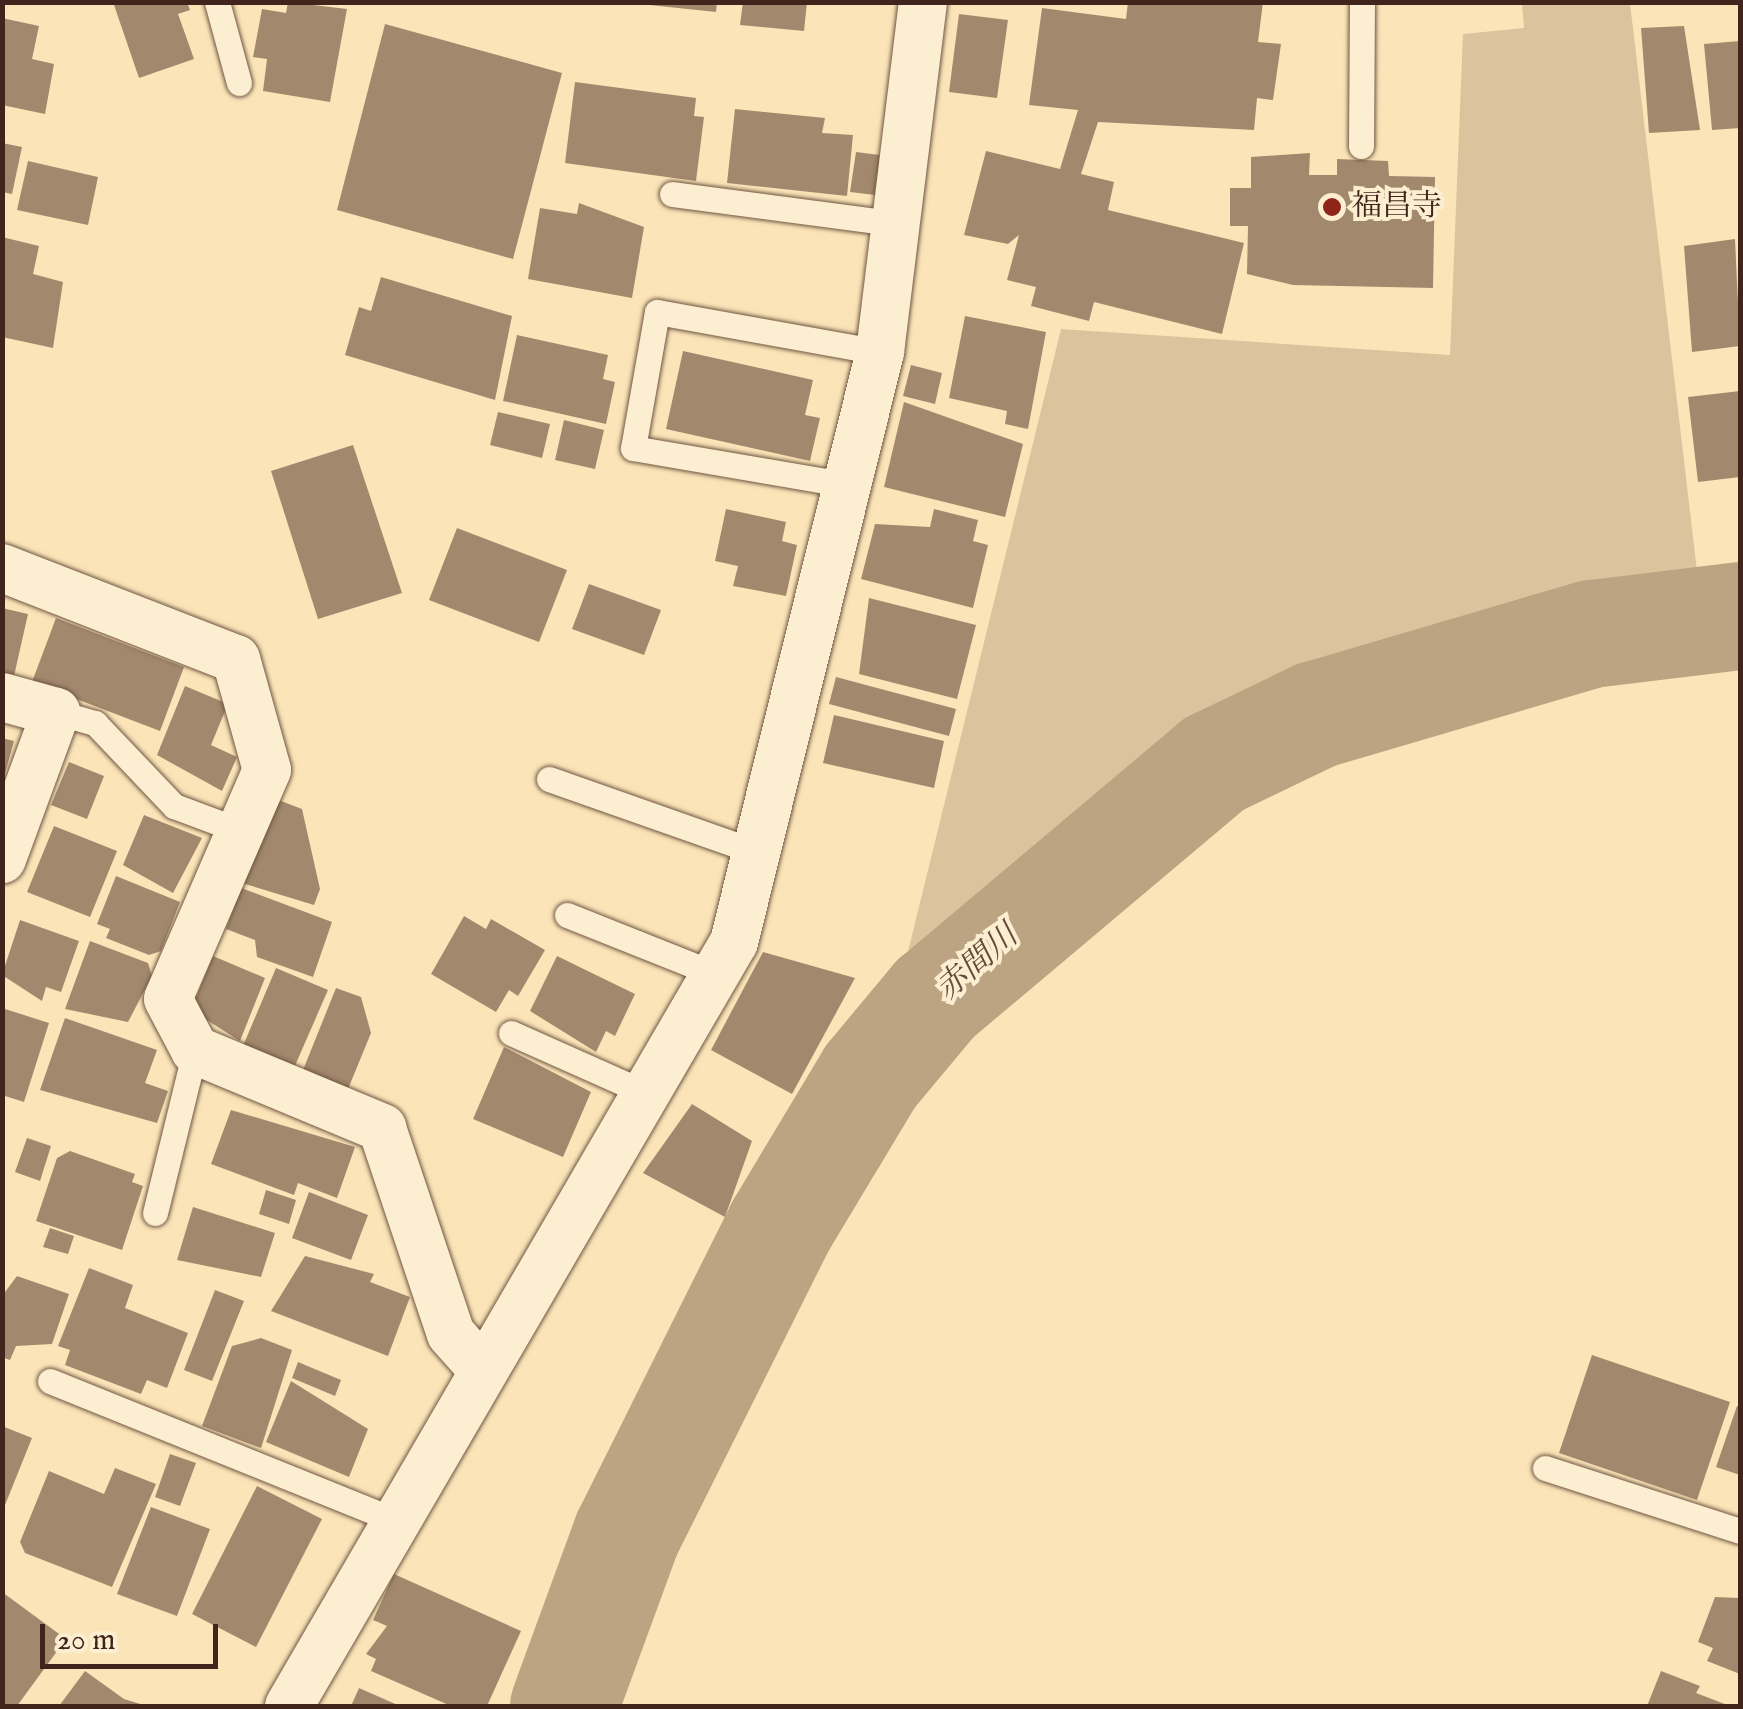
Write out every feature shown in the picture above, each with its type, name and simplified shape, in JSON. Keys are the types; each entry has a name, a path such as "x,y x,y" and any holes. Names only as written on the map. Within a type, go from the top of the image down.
{"street":[{"path":"289,1706 482,1369 718,976 762,854 880,352 900,224 923,2"},
{"path":"2,568 236,658 267,770 168,999 195,1050 382,1128 451,1334 482,1369"},
{"path":"2,697 56,712 2,859"}],"lane":[{"path":"216,2 239,83"},
{"path":"1361,146 1362,2"},
{"path":"672,194 900,224"},
{"path":"849,486 633,448 657,312 880,352"},
{"path":"56,712 95,723 174,806 241,830"},
{"path":"549,778 762,854"},
{"path":"568,915 718,976"},
{"path":"511,1033 648,1094"},
{"path":"155,1213 195,1050"},
{"path":"50,1380 396,1521"},
{"path":"1544,1468 1740,1532"}],"shaded area":[{"path":"1522,3 1630,3 1700,596 1510,619 1256,716 1044,862 921,987 901,980 1061,329 1450,355 1463,34 1524,28"}],"building":[{"path":"113,2 187,2 190,10 178,14 194,59 139,78"},
{"path":"288,2 347,9 330,102 263,91 267,59 253,57 262,9 286,13"},
{"path":"621,2 717,2 716,12"},
{"path":"743,2 807,2 804,31 740,25"},
{"path":"1128,2 1263,2 1258,42 1281,44 1273,100 1257,98 1254,130 1098,122 1081,174 1114,182 1108,210 1244,243 1222,334 1094,302 1089,321 1031,306 1036,287 1007,280 1019,235 1008,244 964,235 986,151 1060,169 1078,110 1029,105 1042,8 1126,19"},
{"path":"959,14 1008,20 997,98 949,92"},
{"path":"2,18 39,26 32,59 54,64 45,114 2,105"},
{"path":"385,24 562,73 513,259 337,210"},
{"path":"1684,26 1700,130 1649,133 1641,28"},
{"path":"1740,41 1740,128 1712,130 1704,44"},
{"path":"575,82 696,98 694,116 704,117 696,181 565,163"},
{"path":"735,109 825,118 822,133 853,135 847,196 727,183"},
{"path":"2,143 22,147 12,194 2,192"},
{"path":"856,152 880,155 875,195 850,192"},
{"name":"福昌寺","path":"1310,153 1309,175 1337,175 1337,159 1388,161 1389,176 1435,177 1433,288 1293,285 1247,274 1248,226 1230,226 1230,188 1251,188 1251,157"},
{"path":"28,161 98,177 88,225 17,210"},
{"path":"579,203 644,227 632,298 528,279 540,208 577,214"},
{"path":"2,237 39,246 33,274 63,282 53,348 2,337"},
{"path":"1735,239 1740,346 1692,352 1684,246"},
{"path":"381,277 512,316 495,400 345,355 359,307 371,311"},
{"path":"965,316 1046,332 1028,429 1005,424 1007,411 949,398"},
{"path":"517,335 608,355 603,379 615,382 606,424 503,401"},
{"path":"683,351 813,380 805,415 820,418 810,461 666,429"},
{"path":"911,365 942,373 935,404 903,396"},
{"path":"1740,391 1740,477 1698,482 1688,397"},
{"path":"904,402 1023,444 1005,517 884,487"},
{"path":"498,412 550,424 542,458 490,445"},
{"path":"564,420 604,430 595,469 555,460"},
{"path":"353,445 402,593 318,619 271,471"},
{"path":"726,509 786,522 782,541 797,545 786,596 733,586 738,566 715,561"},
{"path":"934,509 978,520 973,541 988,545 973,608 861,579 875,524 930,527"},
{"path":"457,528 567,570 539,642 429,600"},
{"path":"589,584 661,610 644,655 572,629"},
{"path":"869,598 976,625 957,699 859,674"},
{"path":"2,608 28,614 14,676 2,673"},
{"path":"56,618 184,667 160,731 32,682"},
{"path":"836,677 956,709 949,736 829,704"},
{"path":"185,686 228,704 211,745 237,757 222,791 157,755"},
{"path":"834,715 944,741 934,788 823,763"},
{"path":"2,738 14,741 4,777 2,777"},
{"path":"69,762 104,776 87,819 51,805"},
{"path":"273,798 302,809 320,889 314,905 242,883"},
{"path":"144,815 202,838 173,893 123,865"},
{"path":"54,826 117,851 90,917 27,892"},
{"path":"116,876 180,902 161,951 149,955 106,938 110,929 97,924"},
{"path":"241,888 332,922 313,977 257,957 255,940 226,929"},
{"path":"464,916 486,929 491,919 545,950 518,996 509,990 496,1012 431,974"},
{"path":"20,920 79,941 61,992 46,987 42,1001 2,975"},
{"path":"90,941 148,963 152,976 128,1022 65,1009"},
{"path":"763,952 855,978 792,1094 711,1050"},
{"path":"213,956 265,978 240,1041 191,1010"},
{"path":"557,956 635,994 615,1036 606,1031 596,1052 530,1011"},
{"path":"276,968 328,990 294,1068 243,1046"},
{"path":"336,988 361,997 371,1033 346,1094 301,1075"},
{"path":"2,1008 49,1023 24,1102 2,1095"},
{"path":"65,1018 157,1050 145,1083 168,1091 157,1123 40,1090"},
{"path":"504,1047 591,1092 563,1157 473,1119"},
{"path":"692,1104 752,1141 725,1217 643,1173"},
{"path":"231,1110 355,1147 337,1198 298,1183 294,1195 211,1164"},
{"path":"27,1138 51,1146 40,1181 15,1172"},
{"path":"70,1151 135,1174 132,1182 143,1186 122,1250 36,1221 57,1158"},
{"path":"266,1190 296,1200 289,1224 259,1214"},
{"path":"309,1192 368,1215 351,1260 292,1238"},
{"path":"193,1207 275,1233 261,1277 177,1260"},
{"path":"50,1228 74,1236 68,1254 43,1247"},
{"path":"305,1256 374,1274 370,1282 410,1297 388,1356 271,1311"},
{"path":"89,1268 133,1285 125,1308 188,1333 167,1388 147,1380 141,1394 65,1365 70,1350 58,1346"},
{"path":"17,1276 69,1294 52,1344 16,1346 10,1360 2,1357 2,1296"},
{"path":"215,1290 244,1301 212,1381 184,1370"},
{"path":"261,1338 292,1350 261,1448 202,1426 232,1346"},
{"path":"1592,1355 1730,1402 1697,1500 1559,1453"},
{"path":"298,1362 341,1380 335,1396 292,1378"},
{"path":"291,1381 368,1429 349,1477 266,1442"},
{"path":"1737,1406 1740,1407 1740,1475 1716,1467"},
{"path":"2,1426 32,1438 3,1510 2,1510"},
{"path":"170,1454 196,1463 180,1506 155,1497"},
{"path":"115,1468 156,1484 112,1587 25,1553 20,1542 49,1471 104,1494"},
{"path":"257,1486 322,1519 256,1647 192,1614"},
{"path":"151,1507 210,1529 177,1616 117,1594"},
{"path":"394,1574 521,1631 487,1706 451,1706 371,1671 376,1659 366,1654 387,1626 373,1620"},
{"path":"2,1592 66,1639 17,1706 2,1706"},
{"path":"1715,1597 1740,1598 1740,1674 1707,1661 1713,1648 1698,1642"},
{"path":"85,1671 124,1699 147,1706 59,1706"},
{"path":"1661,1671 1700,1686 1696,1693 1730,1706 1647,1706"},
{"path":"359,1688 400,1706 351,1706"}],"waterway":[{"name":"赤間川","path":"564,1706 627,1534 780,1227 870,1077 935,999 1214,764 1316,715 1592,634 1740,616"}],"place":[{"name":"福昌寺","path":"1332,207"}]}
